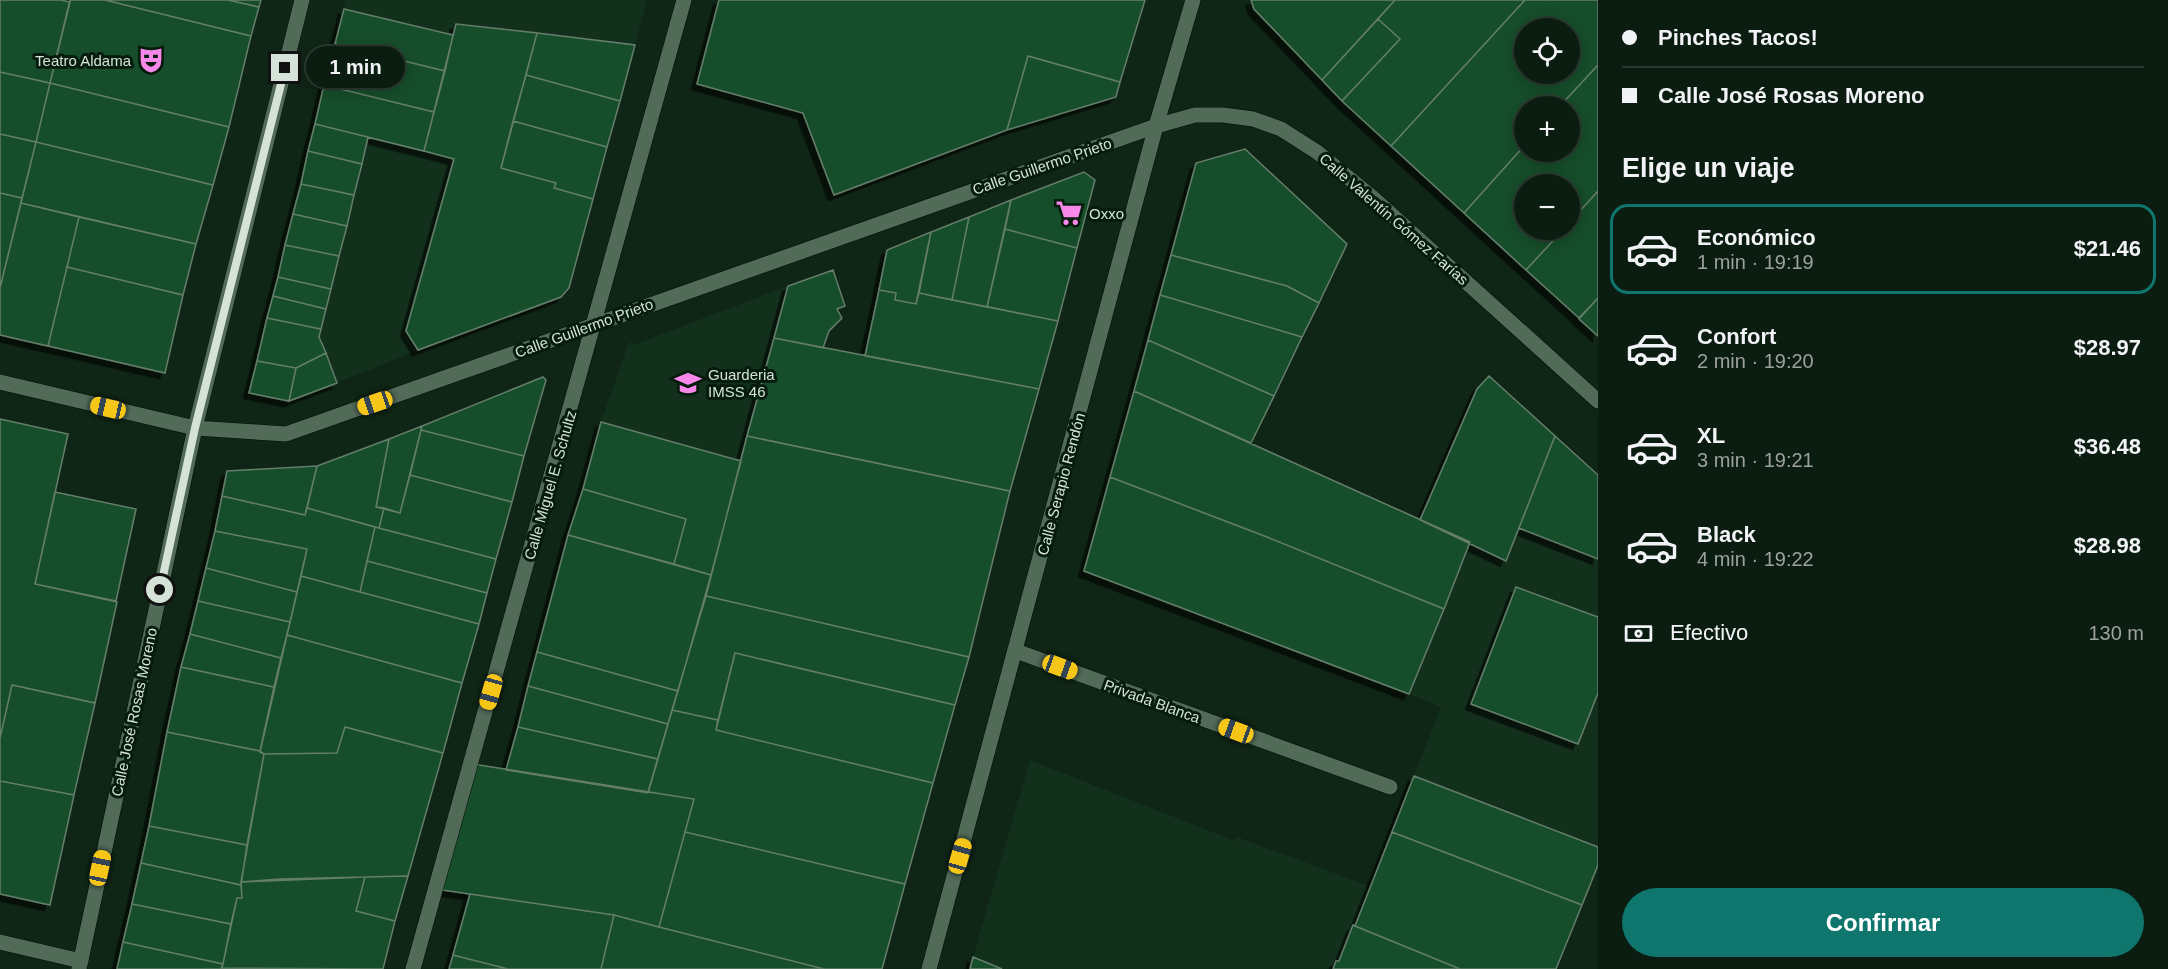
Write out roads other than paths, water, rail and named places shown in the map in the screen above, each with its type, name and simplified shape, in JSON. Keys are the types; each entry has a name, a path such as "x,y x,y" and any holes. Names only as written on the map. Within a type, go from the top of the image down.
{"street":[{"name":"Calle José Rosas Moreno","path":"80,965 195,428 302,0"},
{"name":"Calle Miguel E. Schultz","path":"413,969 684,0"},
{"name":"Calle Serapio Rendón","path":"929,969 1156,126 1193,0"},
{"name":"Calle Valentín Gómez Farías","path":"1156,126 1195,115 1223,115 1253,119 1281,129 1317,152 1372,197 1598,401"},
{"name":"Calle Guillermo Prieto","path":"0,382 195,428 286,434 1156,126"},
{"name":"Privada Blanca","path":"1016,651 1390,787"},
{"path":"0,942 80,965"}],"place":[{"name":"Teatro Aldama","path":"151,60"},
{"name":"Oxxo","path":"1069,213"},
{"name":"Guarderia IMSS 46","path":"688,383"}]}
